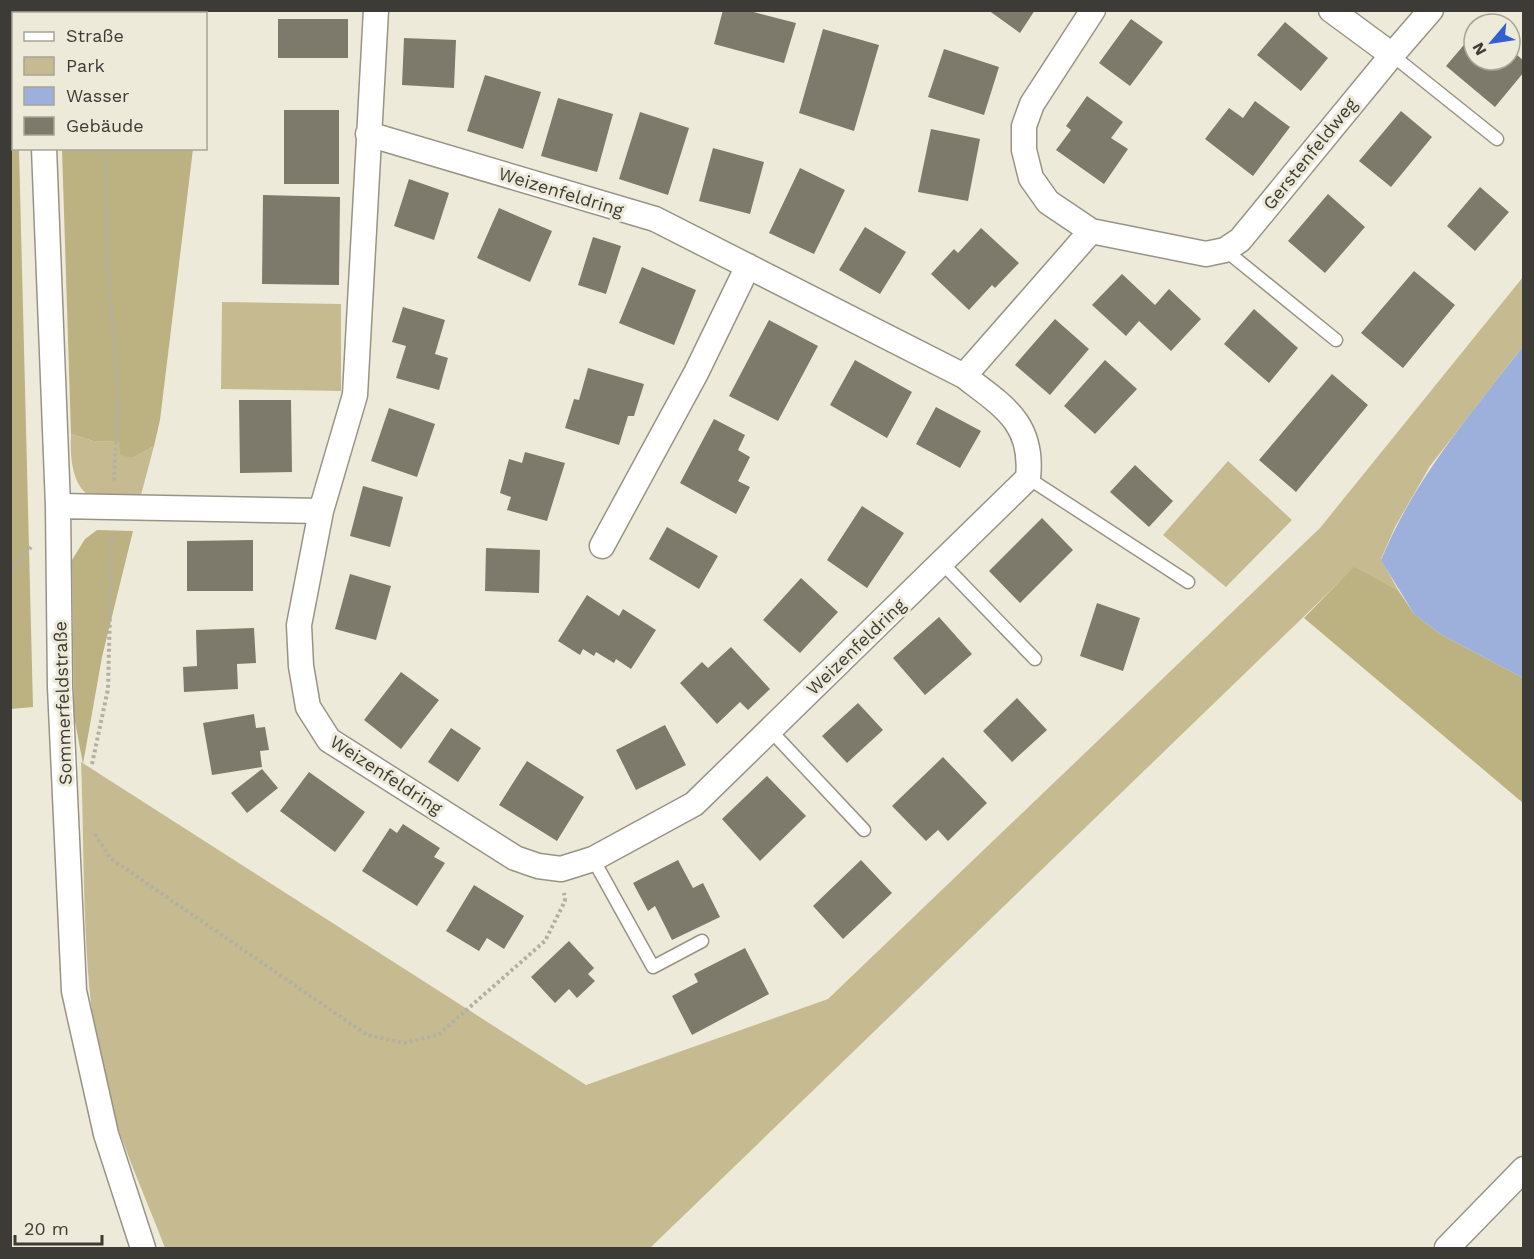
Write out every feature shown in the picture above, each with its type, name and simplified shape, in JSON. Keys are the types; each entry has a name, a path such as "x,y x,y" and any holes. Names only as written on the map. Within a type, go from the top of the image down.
{"street":[{"name":"Weizenfeldring","path":"368,134 655,219 964,376 997,402 1026,436 1030,457 1028,478 694,804 592,859 561,869 538,866 515,858 328,740 316,724 308,706 300,666 300,625 321,511 354,395 368,134 376,10"},
{"path":"1093,10 1032,104 1024,126 1024,150 1031,178 1048,202 1091,231 1206,255 1225,250"},
{"path":"1330,10 1392,55"},
{"name":"Gerstenfeldweg","path":"1225,250 1240,240 1431,10"},
{"name":"Sommerfeldstraße","path":"44,150 58,506 60,687 74,991 106,1134 143,1248"},
{"path":"964,376 1091,231"},
{"path":"602,546 696,373 748,266"},
{"path":"58,506 321,511"},
{"path":"1447,1248 1524,1169"}],"lane":[{"path":"1392,55 1497,139"},
{"path":"1225,250 1336,340"},
{"path":"1028,478 1188,582"},
{"path":"942,563 1035,659"},
{"path":"771,731 864,830"},
{"path":"592,859 653,967 702,941"}],"path":[{"path":"91,770 108,689 118,393 108,266 106,150"},
{"path":"94,832 110,858 367,1035 404,1042 438,1035 545,941 565,901 561,869"}],"green space":[{"path":"1523,277 1523,346 1430,466 1395,527 1381,559 1398,590 1354,568 650,1248 165,1248 113,1114 101,1068 87,955 81,762 586,1085 828,999 1320,528"},
{"path":"222,302 341,304 341,391 221,389"},
{"path":"71,434 93,441 120,442 133,458 154,446 140,499 102,500 84,491 74,474"},
{"path":"1228,461 1292,520 1226,587 1163,535"}],"shaded area":[{"path":"199,10 199,12 59,11"},
{"path":"10,11 16,11 12,12 12,150 19,150 33,707 11,709"},
{"path":"62,150 193,150 160,420 154,446 133,458 120,455 119,442 93,441 71,434"},
{"path":"97,530 133,531 102,657 83,764 74,716 72,560 85,539"},
{"path":"1354,567 1398,590 1414,614 1442,635 1523,678 1523,803 1304,618"}],"water":[{"path":"1523,346 1523,678 1442,635 1414,614 1381,560 1410,501 1427,474"}],"building":[{"path":"723,10 746,10 796,23 784,63 714,44"},
{"path":"988,10 1035,10 1020,33"},
{"path":"278,19 348,19 348,58 278,58"},
{"path":"1131,19 1163,42 1130,86 1099,63"},
{"path":"1285,22 1328,58 1301,91 1257,55"},
{"path":"823,29 879,45 854,131 799,113"},
{"path":"404,38 456,40 454,88 402,85"},
{"path":"1462,47 1462,72 1522,72 1522,59 1524,72 1495,107 1446,66"},
{"path":"944,49 999,67 984,115 928,97"},
{"path":"485,75 541,92 523,149 467,131"},
{"path":"1087,96 1123,122 1111,138 1128,149 1104,184 1056,150 1071,130 1066,126"},
{"path":"558,98 613,114 597,172 541,156"},
{"path":"1255,101 1290,127 1253,176 1205,139 1229,108 1243,118"},
{"path":"284,110 339,110 339,184 284,184"},
{"path":"1401,111 1432,137 1391,187 1359,161"},
{"path":"640,112 689,128 668,195 619,179"},
{"path":"931,129 980,139 968,201 918,192"},
{"path":"713,148 764,162 750,214 699,201"},
{"path":"800,168 845,190 814,254 769,233"},
{"path":"409,179 449,193 434,240 394,226"},
{"path":"1480,187 1509,212 1475,251 1447,226"},
{"path":"1328,194 1365,227 1325,273 1288,241"},
{"path":"263,195 340,197 339,285 262,284"},
{"path":"499,208 552,231 530,282 477,258"},
{"path":"865,227 906,252 880,294 839,270"},
{"path":"981,228 1019,263 995,288 992,285 969,310 931,274 954,249 958,253"},
{"path":"593,237 621,246 606,294 578,285"},
{"path":"642,267 696,290 674,345 619,323"},
{"path":"1414,271 1455,305 1403,368 1361,333"},
{"path":"1122,274 1155,305 1169,289 1201,319 1171,351 1139,321 1126,336 1092,305"},
{"path":"403,307 445,320 435,354 448,358 439,390 396,378 406,346 392,342"},
{"path":"1254,309 1298,348 1269,383 1224,344"},
{"path":"1055,319 1089,349 1050,395 1015,365"},
{"path":"769,320 818,346 778,421 729,396"},
{"path":"855,360 912,392 887,438 830,405"},
{"path":"1105,360 1137,389 1095,434 1064,406"},
{"path":"588,368 644,384 634,416 628,416 619,445 565,428 574,399 579,400"},
{"path":"1332,374 1368,405 1296,492 1259,460"},
{"path":"239,400 291,400 292,472 240,473"},
{"path":"936,407 981,431 960,468 916,444"},
{"path":"389,408 435,424 417,477 371,461"},
{"path":"714,419 745,435 738,450 750,457 738,481 750,487 736,514 680,483"},
{"path":"525,452 565,463 547,521 507,510 511,497 500,493 509,459 522,463"},
{"path":"1135,465 1173,501 1149,527 1110,492"},
{"path":"363,486 403,497 390,547 350,536"},
{"path":"862,506 904,533 867,588 827,560"},
{"path":"1042,518 1073,550 1020,603 989,571"},
{"path":"667,527 718,556 699,589 649,559"},
{"path":"253,540 253,591 187,591 187,541"},
{"path":"486,548 540,550 539,593 485,591"},
{"path":"350,574 391,586 376,640 335,629"},
{"path":"801,578 838,612 800,653 763,620"},
{"path":"587,595 619,616 623,609 656,630 631,669 616,659 614,663 596,652 594,656 583,649 580,655 558,641"},
{"path":"1097,603 1140,618 1123,671 1080,656"},
{"path":"939,617 972,654 925,695 893,658"},
{"path":"254,628 256,663 237,664 238,689 184,692 183,667 197,666 196,630"},
{"path":"731,647 770,689 748,710 740,702 717,724 680,683 702,662 708,668"},
{"path":"401,672 439,700 401,749 364,720"},
{"path":"1017,698 1047,730 1012,762 983,731"},
{"path":"858,703 883,730 847,763 822,736"},
{"path":"254,714 256,728 265,727 269,750 260,751 262,767 212,775 203,723"},
{"path":"665,725 686,765 636,790 616,750"},
{"path":"451,728 481,748 458,782 428,762"},
{"path":"943,757 987,803 948,841 938,830 926,841 892,806"},
{"path":"527,761 584,797 557,841 499,805"},
{"path":"262,769 278,788 247,813 231,793"},
{"path":"309,772 365,812 335,852 280,811"},
{"path":"767,776 806,816 760,861 722,819"},
{"path":"403,824 440,848 434,857 445,863 417,906 362,871 390,828 397,833"},
{"path":"678,860 693,888 703,883 720,917 672,940 655,906 648,911 633,883"},
{"path":"861,860 892,893 843,939 813,906"},
{"path":"474,885 524,916 504,949 487,938 479,951 446,931"},
{"path":"569,941 594,968 588,974 595,981 577,998 569,989 555,1003 531,977"},
{"path":"745,948 769,994 692,1035 672,996 698,982 694,974"}]}
